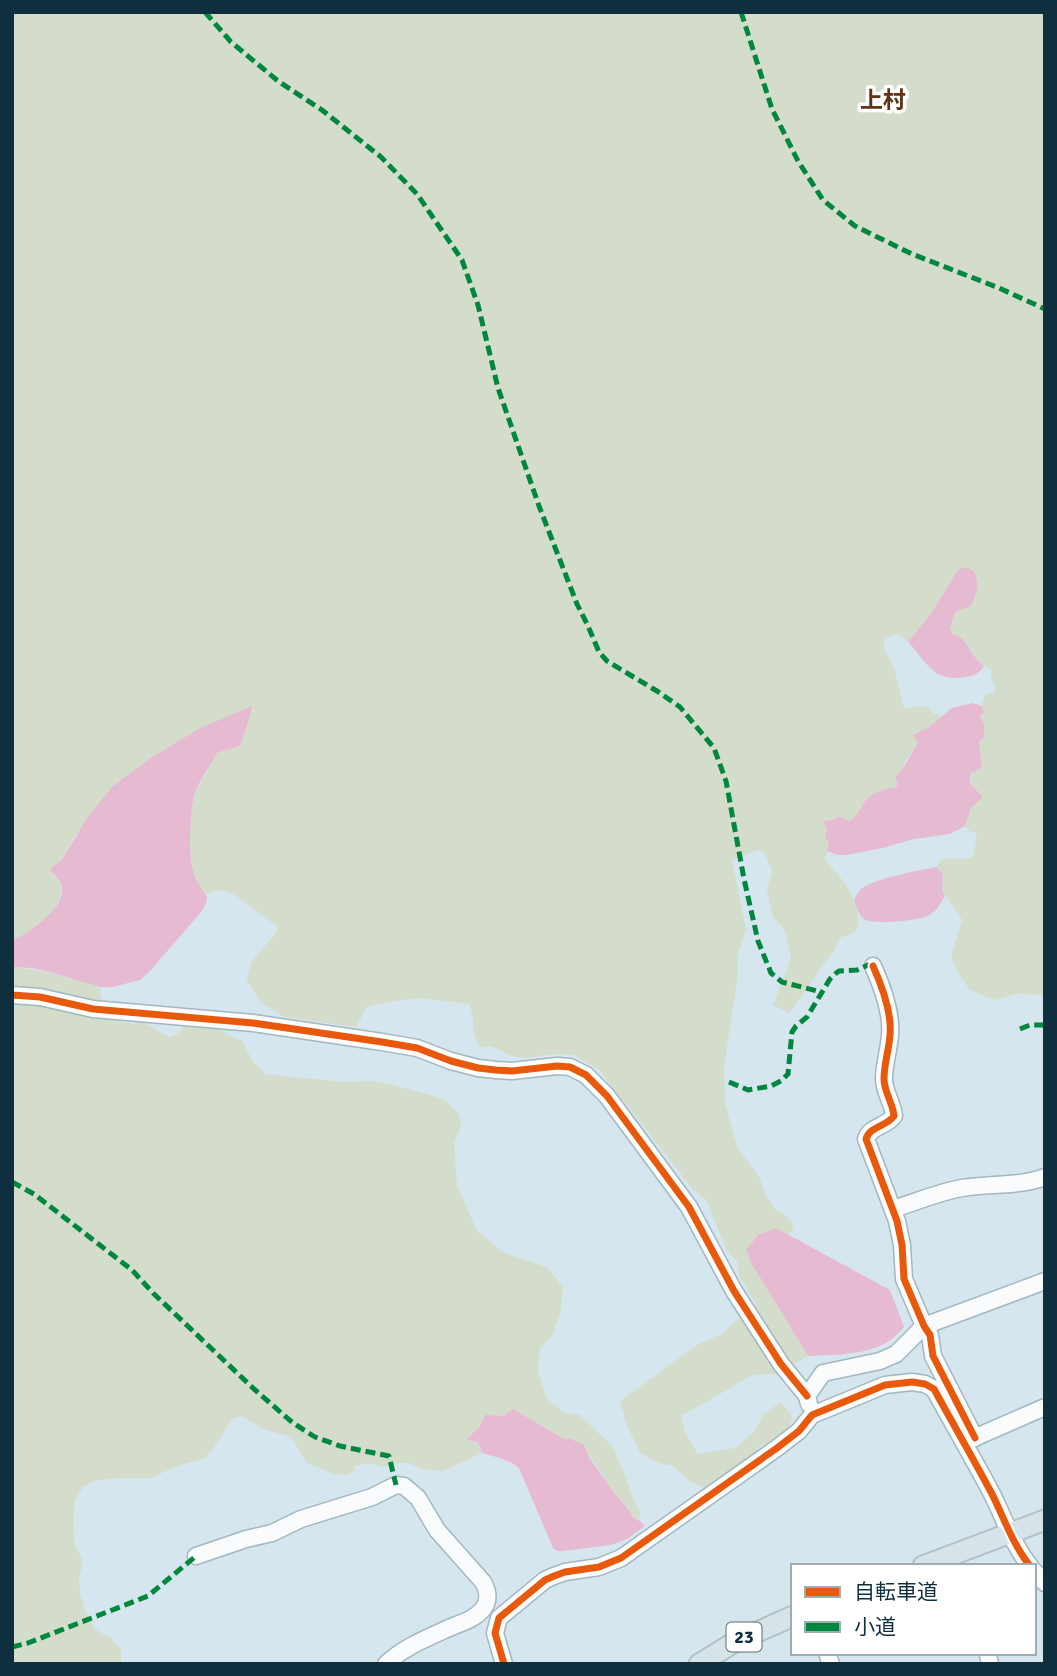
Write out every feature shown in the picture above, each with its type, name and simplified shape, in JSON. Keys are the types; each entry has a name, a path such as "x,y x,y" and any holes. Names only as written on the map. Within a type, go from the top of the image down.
{"main road":[{"path":"928,1564 1045,1520"},
{"name":"23","path":"699,1664 733,1643 791,1617"}],"street":[{"path":"873,966 882,988 891,1032 884,1078 894,1116 890,1122 867,1134 866,1139 893,1209 902,1245 904,1279 930,1335 933,1356 1019,1552 1028,1564"},
{"path":"12,995 40,997 93,1009 253,1023 382,1042 417,1048 478,1068 512,1071 557,1066 570,1067 586,1075 607,1096 689,1207 734,1291 789,1375 807,1396 812,1415"},
{"path":"893,1209 961,1188 1026,1184 1044,1178"},
{"path":"789,1375 823,1373 880,1361 896,1354 924,1326 1045,1281"},
{"path":"807,1396 823,1373"},
{"path":"504,1664 495,1633 499,1618 545,1580 565,1572 599,1567 621,1558 777,1448 799,1431 812,1415 885,1385 912,1382 925,1384 933,1389 970,1440"},
{"path":"970,1440 1045,1407"},
{"path":"196,1556 272,1533 301,1519 372,1497 396,1485 404,1486 418,1498 437,1530 484,1583 488,1599 483,1609 471,1618 412,1646 386,1664"}],"green space":[{"path":"12,12 1045,12 1045,995 1017,994 995,1000 970,990 951,957 962,920 942,890 943,874 936,867 942,859 973,857 976,833 965,826 971,808 971,773 982,768 979,741 984,737 980,717 984,712 982,702 987,694 993,694 995,686 991,669 977,659 960,636 953,634 950,629 955,612 933,611 908,642 897,634 885,638 884,648 895,671 904,708 923,706 941,717 914,734 918,743 905,762 895,788 868,798 855,818 848,821 839,816 827,831 829,842 825,859 850,891 858,911 858,925 853,933 841,937 789,1013 773,1005 791,959 785,931 772,915 767,889 772,871 764,853 758,850 732,860 746,930 738,954 738,975 724,1067 725,1103 737,1147 759,1177 767,1198 775,1209 791,1220 794,1229 789,1235 776,1228 753,1267 808,1356 775,1374 752,1375 681,1415 685,1433 698,1454 735,1448 754,1432 763,1415 781,1402 792,1416 789,1430 778,1439 760,1446 743,1463 715,1483 703,1487 689,1481 673,1466 658,1463 640,1453 626,1423 620,1401 700,1343 722,1334 756,1304 739,1276 737,1261 727,1251 706,1200 691,1187 599,1070 574,1055 555,1054 525,1058 511,1056 491,1046 481,1048 475,1036 469,1004 417,998 388,1002 367,1007 356,1027 283,1017 261,1002 247,981 251,962 276,933 277,926 233,894 219,890 207,894 194,876 190,834 192,809 198,787 217,753 241,745 252,707 198,729 151,758 75,836 53,874 61,889 52,912 32,930 12,941"},
{"path":"12,967 68,977 100,987 102,1001 99,1018 133,1024 143,1022 168,1037 195,1023 220,1027 227,1035 242,1041 252,1060 266,1074 343,1082 372,1081 444,1099 459,1114 461,1126 454,1143 457,1185 477,1231 503,1252 548,1268 563,1287 561,1309 553,1335 540,1348 538,1371 547,1399 565,1413 580,1415 612,1446 641,1514 638,1520 613,1491 586,1451 513,1409 503,1416 485,1416 467,1440 478,1442 482,1453 443,1471 421,1469 408,1463 383,1467 368,1463 355,1466 354,1471 346,1475 333,1474 307,1463 291,1437 263,1429 242,1416 233,1418 212,1451 203,1459 180,1465 150,1478 95,1481 84,1486 75,1500 73,1530 75,1545 83,1561 79,1578 84,1608 95,1629 111,1638 121,1650 121,1664 12,1664"}],"shaded area":[{"path":"965,567 974,571 976,592 971,606 955,612 950,629 964,640 984,666 972,676 946,677 932,670 908,642 933,611 958,570"},
{"path":"973,703 982,706 984,712 980,717 984,725 984,738 979,741 982,768 971,773 970,784 983,797 971,808 965,826 950,834 914,839 846,855 827,851 829,842 825,838 827,831 824,821 834,820 839,816 849,821 871,796 895,788 898,784 895,777 905,766 918,743 913,735 929,727 952,708"},
{"path":"252,706 241,745 217,753 194,797 190,830 191,862 196,878 207,896 206,902 202,911 150,971 140,980 113,987 100,987 32,968 12,967 12,941 46,918 59,901 61,884 50,870 61,861 89,815 113,786 198,729"},
{"path":"936,867 943,874 942,890 945,895 930,914 922,918 885,922 869,921 860,915 854,899 866,886"},
{"path":"776,1228 890,1290 904,1327 895,1337 872,1349 847,1354 808,1356 753,1267 746,1250 758,1235"},
{"path":"513,1409 564,1439 584,1445 589,1457 615,1494 634,1518 645,1526 627,1539 611,1545 562,1551 553,1548 519,1468 506,1460 482,1453 478,1442 466,1440 480,1426 485,1415 503,1416"}],"marked path":[{"path":"205,12 231,42 278,81 322,110 381,157 417,194 462,260 478,305 498,388 539,506 577,604 599,652 607,661 680,707 714,748 726,781 758,941 771,973 782,982 821,992"},
{"path":"741,12 772,109 798,161 823,200 855,226 912,254 1045,309"},
{"path":"729,1082 748,1090 771,1086 781,1081 788,1074 792,1032 807,1017 830,979 839,971 873,966"},
{"path":"1020,1029 1030,1025 1045,1025"},
{"path":"12,1182 34,1194 132,1270 254,1389 293,1423 315,1437 340,1446 389,1456 396,1485"},
{"path":"12,1647 148,1596 196,1556"}],"cycle path":[{"path":"873,966 888,1009 890,1035 884,1079 894,1116 871,1131 866,1139 897,1221 904,1279 930,1335 933,1356 975,1438"},
{"path":"12,995 40,997 93,1009 253,1023 382,1042 417,1048 478,1068 512,1071 557,1066 570,1067 586,1075 607,1096 689,1207 734,1291 781,1364 807,1396"},
{"path":"504,1664 495,1633 499,1618 545,1580 565,1572 599,1567 621,1558 777,1448 799,1431 812,1415 885,1385 912,1382 934,1389 1028,1564"}],"district":[{"name":"上村","path":"883,100"}]}
